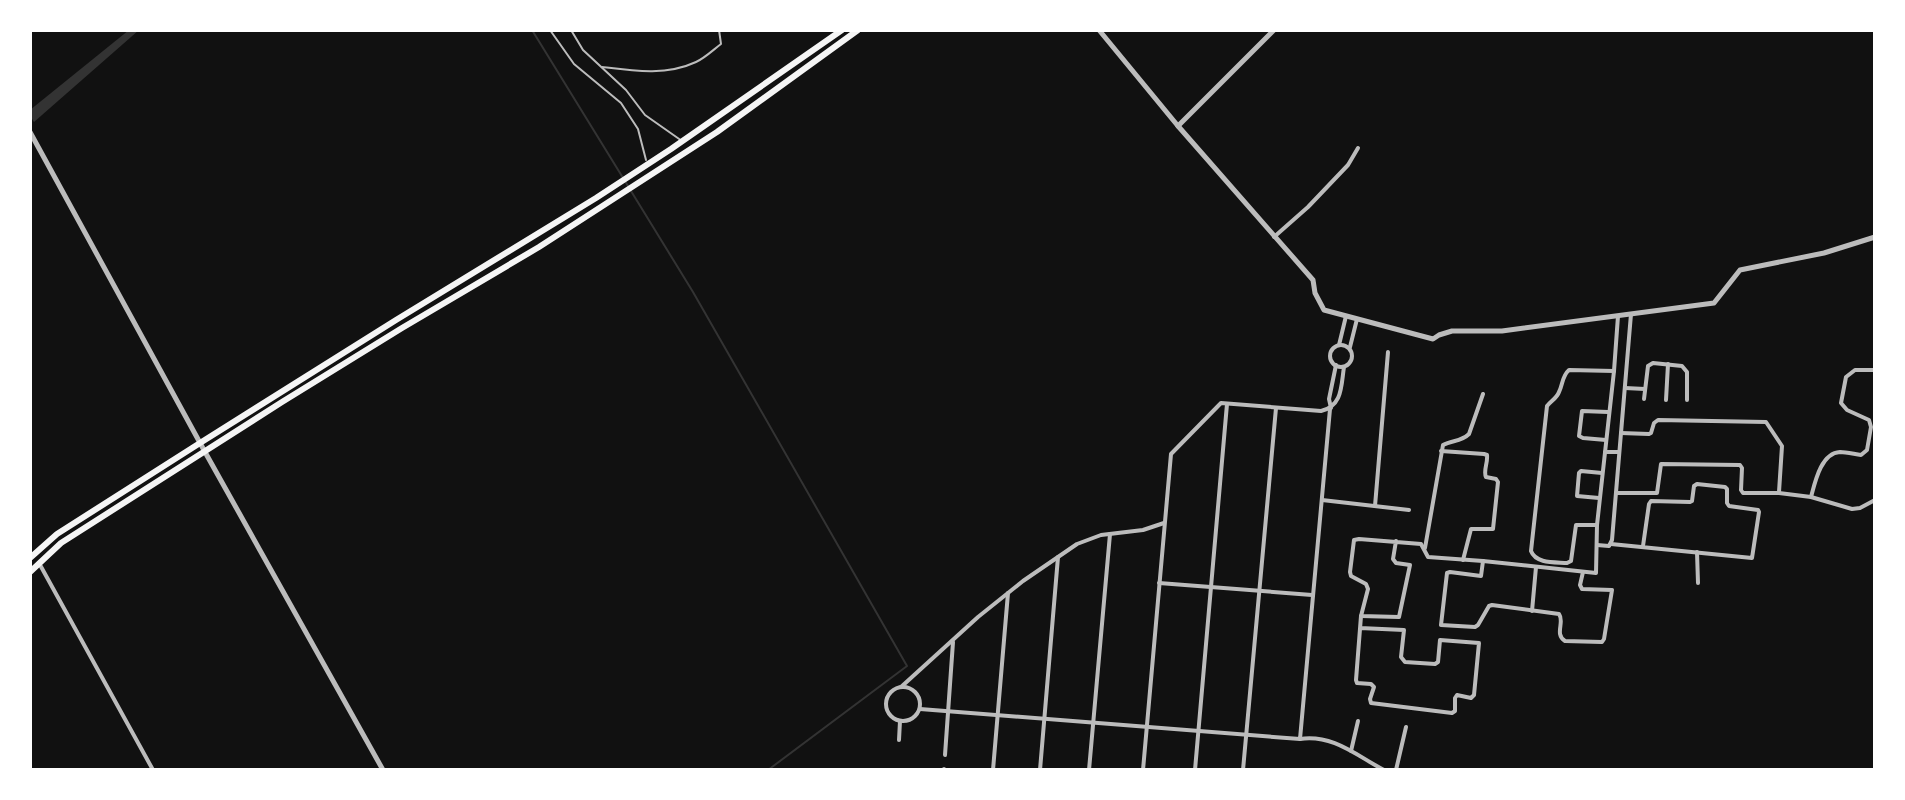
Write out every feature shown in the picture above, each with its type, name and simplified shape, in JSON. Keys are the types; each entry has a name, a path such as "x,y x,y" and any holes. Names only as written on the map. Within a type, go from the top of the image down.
{"main road":[{"path":"30,558 57,534 683,141 842,30"},
{"path":"30,572 61,543 389,336 539,247 717,132 858,30"}],"street":[{"path":"1099,30 1178,126 1313,280 1315,293 1324,310 1357,319 1433,339 1452,331 1502,331 1714,303 1740,270 1824,253 1875,237"},
{"path":"1178,126 1274,30"},
{"path":"30,132 383,770"},
{"path":"1274,237 1348,165 1358,148"},
{"path":"1611,544 1631,314"},
{"path":"1339,345 1346,316"},
{"path":"1360,628 1404,630 1401,657 1405,662 1435,664 1438,662 1440,640 1479,643 1474,695 1471,698 1457,695 1452,713 1371,703 1374,687 1357,683 1356,680 1360,628 1361,616 1368,589 1366,584 1351,576 1354,540 1421,544 1428,557 1596,573 1597,525 1618,316"},
{"path":"1143,770 1171,454 1221,403 1321,411 1330,409 1338,401 1344,367 1352,360 1350,349 1357,319"},
{"path":"1344,367 1332,362 1330,355 1339,345 1350,349"},
{"path":"1375,506 1388,352"},
{"path":"1644,399 1650,364 1668,364 1682,366 1687,372 1687,400"},
{"path":"1666,400 1668,364"},
{"path":"1300,739 1329,399 1336,365"},
{"path":"1597,525 1576,525 1571,561 1567,563 1537,560 1533,556 1531,551 1547,406 1558,396 1565,372 1627,365"},
{"path":"1811,497 1818,472 1832,454 1861,455 1867,450 1871,427 1869,420 1847,410 1841,403 1846,377 1855,370 1875,370"},
{"path":"1625,388 1645,389"},
{"path":"1425,551 1443,445 1469,434 1483,394"},
{"path":"1195,770 1227,404"},
{"path":"1243,770 1276,408"},
{"path":"1606,440 1579,436 1582,411 1608,412"},
{"path":"1621,433 1649,434 1658,420 1766,422 1782,446 1779,493"},
{"path":"1441,451 1487,455 1484,473 1498,482 1493,529 1471,529 1463,560"},
{"path":"1605,452 1619,452"},
{"path":"1616,493 1657,493 1660,465 1663,463 1740,465 1741,492 1811,497 1852,509 1875,500"},
{"path":"1600,498 1579,497 1577,494 1580,471 1602,473"},
{"path":"1597,545 1643,546 1752,558 1759,512 1729,506 1725,487 1697,484 1690,502 1651,501 1643,546"},
{"path":"1322,500 1409,510"},
{"path":"901,687 917,693 920,701 915,717 906,721 900,721 890,714 886,706 890,694 1008,593 1085,540 1165,523"},
{"path":"1089,770 1110,534"},
{"path":"1361,616 1399,617 1410,565 1396,563 1393,559 1396,541"},
{"path":"1697,552 1698,583"},
{"path":"1040,770 1058,557"},
{"path":"1483,561 1481,576 1447,573 1441,625 1475,627 1492,605 1561,615 1559,634 1565,641 1602,642 1612,590 1582,589 1583,572"},
{"path":"39,563 153,770"},
{"path":"1532,611 1536,567"},
{"path":"1159,583 1313,595"},
{"path":"993,770 1008,593"},
{"path":"945,755 953,640"},
{"path":"920,709 1314,738 1327,740 1384,770"},
{"path":"899,740 900,721"},
{"path":"1351,751 1358,721"},
{"path":"1396,770 1406,727"}],"lane":[{"path":"550,30 574,64 621,103 638,129 647,164"},
{"path":"571,30 583,50 626,90 645,115 683,141"},
{"path":"601,67 645,72 671,70 697,62 721,44 719,30"}],"shaded area":[{"path":"129,30 139,30 34,122 30,110"}],"waterway":[{"path":"532,30 628,186"},
{"path":"631,191 693,292 907,666 768,770"}]}
